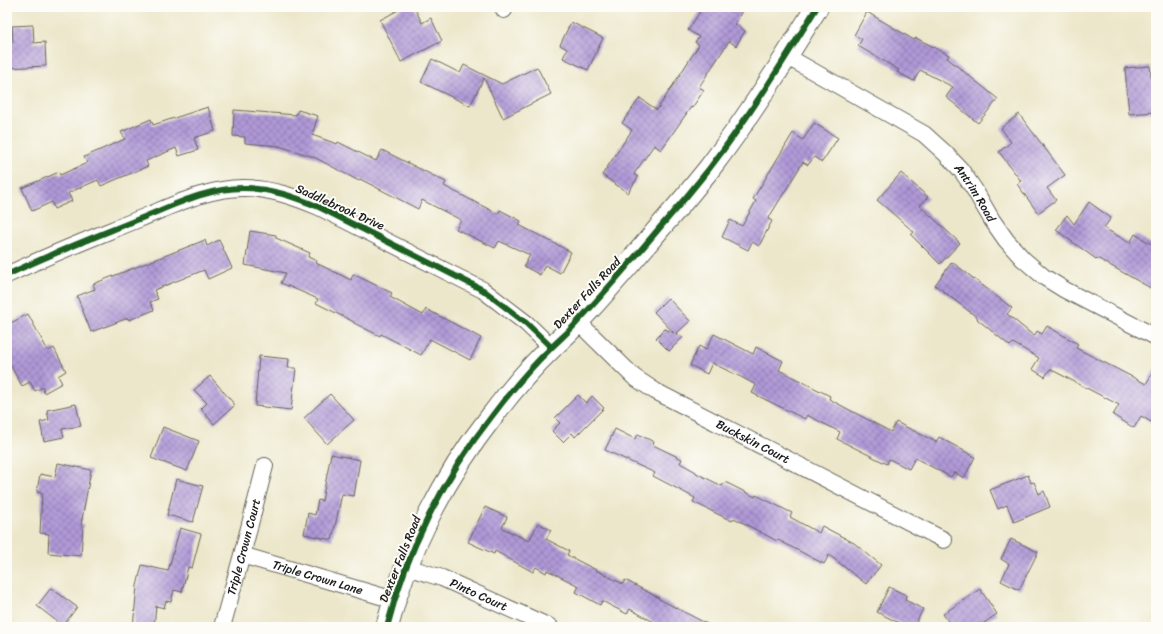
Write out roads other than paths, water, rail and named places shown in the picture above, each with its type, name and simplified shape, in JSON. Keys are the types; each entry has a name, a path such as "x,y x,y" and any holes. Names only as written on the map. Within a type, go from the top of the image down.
{"street":[{"name":"Dexter Falls Road","path":"387,627 394,600 417,542 432,510 455,468 492,416 531,369 551,347 578,322 662,226 708,170 741,124 817,7"},
{"name":"Antrim Road","path":"786,56 924,134 961,170 992,220 1006,240 1023,259 1044,277 1065,290 1156,337"},
{"name":"Saddlebrook Drive","path":"7,275 92,238 201,195 222,189 244,188 274,191 298,198 319,207 483,290 526,323 551,347"},
{"name":"Buckskin Court","path":"578,322 634,377 655,391 944,540"},
{"name":"Triple Crown Court","path":"222,627 265,466"},
{"name":"Triple Crown Lane","path":"242,555 394,600"},
{"name":"Pinto Court","path":"407,567 442,578 550,627"}]}
